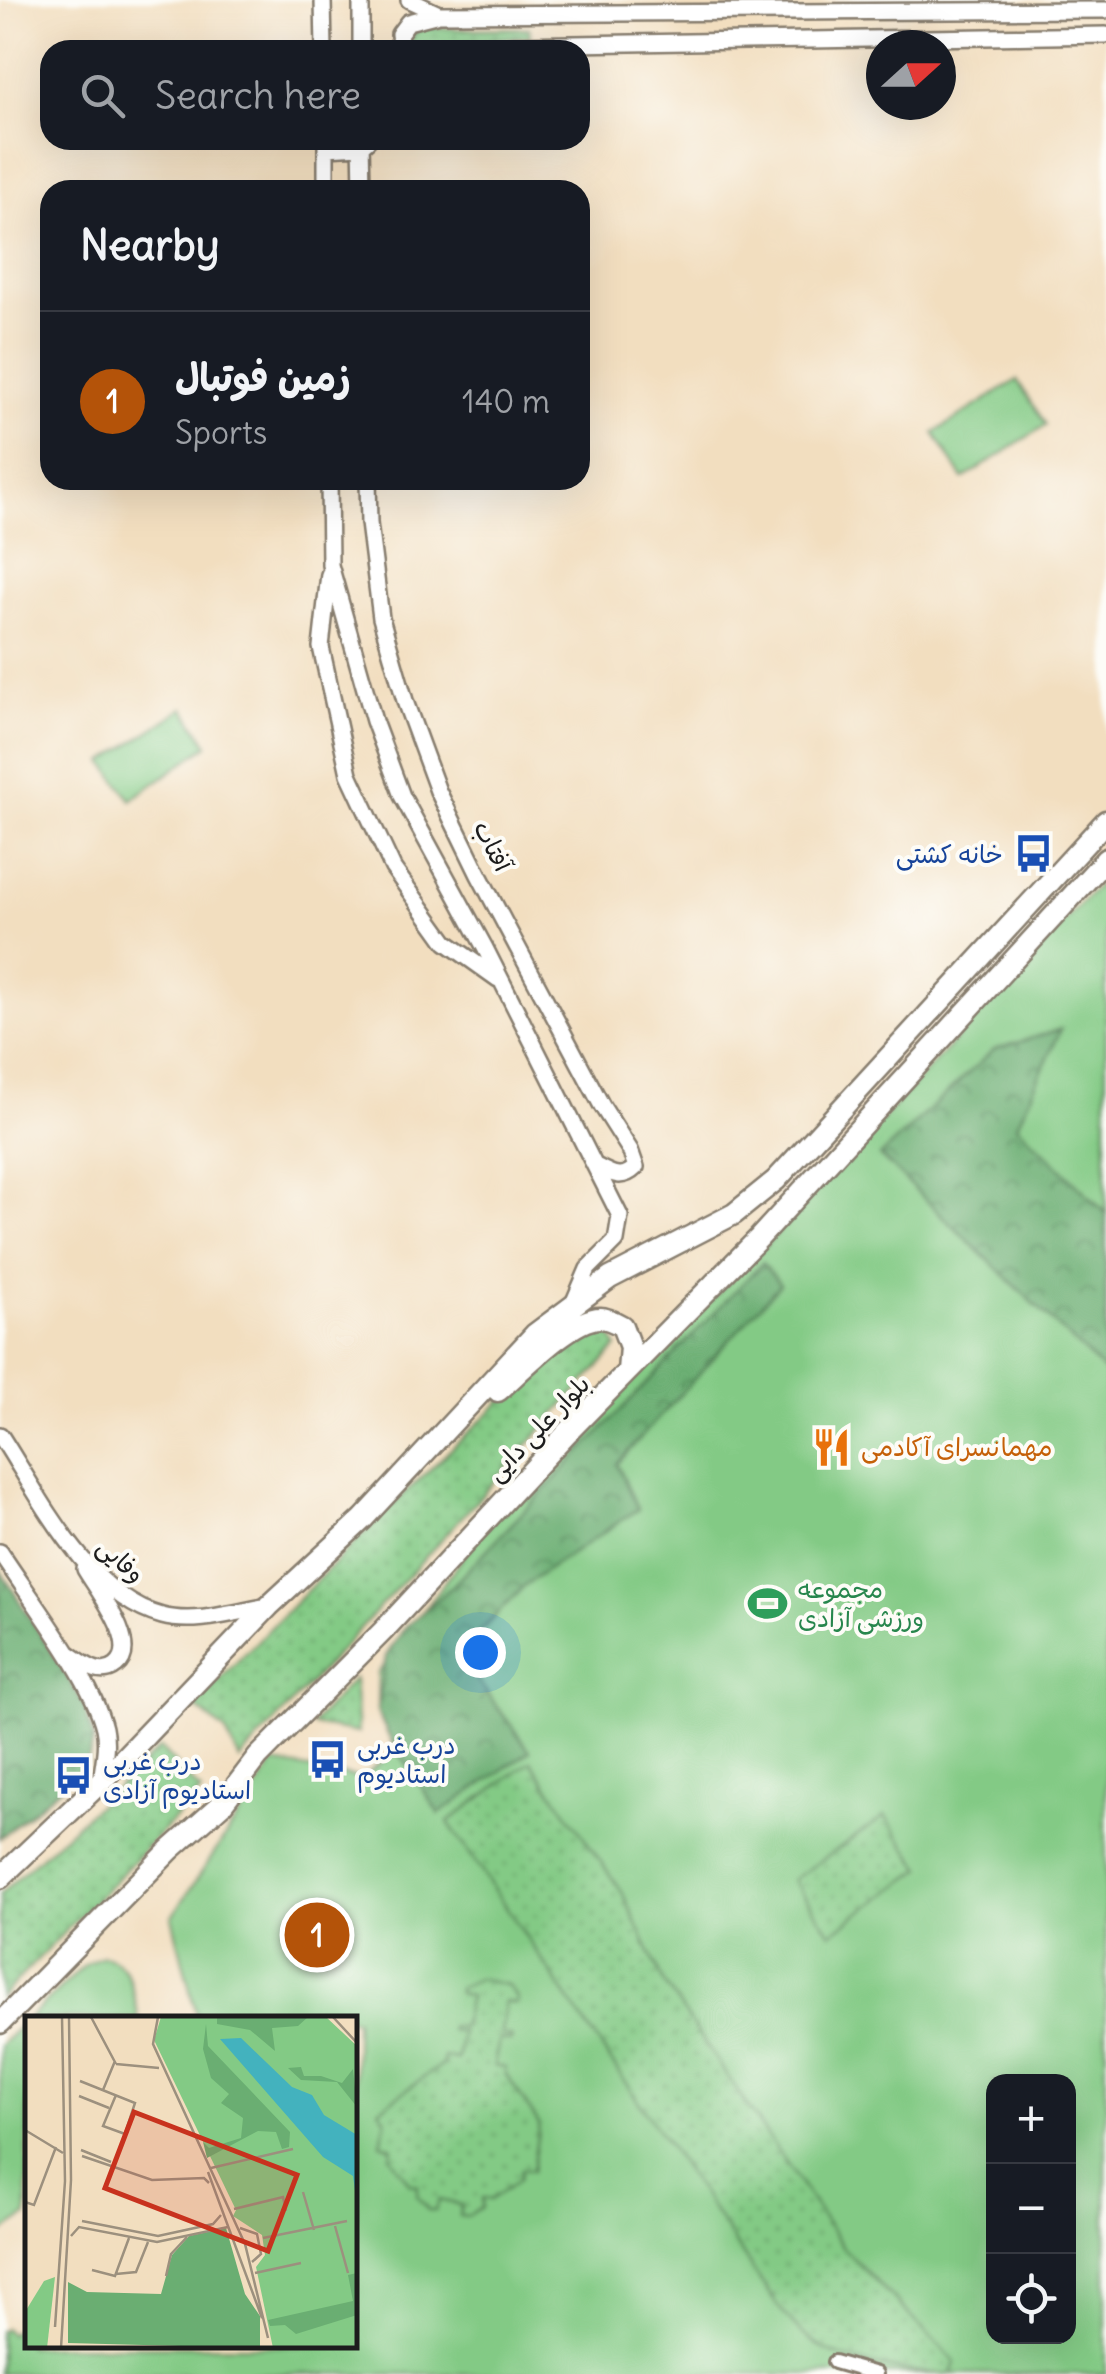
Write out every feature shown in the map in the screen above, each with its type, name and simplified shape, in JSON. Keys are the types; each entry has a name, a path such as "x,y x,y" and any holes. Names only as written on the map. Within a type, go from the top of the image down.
{"main road":[{"path":"0,1878 101,1782 269,1606 363,1519 535,1334 610,1278 734,1214 776,1180 1106,821"},
{"name":"بلوار علی دایی","path":"0,2023 170,1850 223,1803 258,1757 759,1238 1106,860"},
{"path":"446,1430 570,1330 588,1320 604,1317 622,1326 630,1348 628,1370"}],"street":[{"path":"324,0 324,40"},
{"path":"361,0 361,40"},
{"path":"409,0 440,14"},
{"path":"400,40 399,34 408,22 440,14 786,5 1106,10"},
{"path":"590,44 1106,36"},
{"path":"326,150 326,180"},
{"path":"362,180 363,150"},
{"path":"329,490 330,560 321,647 349,774 393,868 446,942 502,982"},
{"name":"آفتاب","path":"368,490 381,618 406,704 438,791 636,1167 628,1174 614,1176 598,1168"},
{"path":"330,560 374,721 402,796 502,982 620,1216 616,1241 588,1269 572,1304"},
{"name":"وفایی","path":"0,1435 74,1550 127,1602 162,1616 202,1618 269,1606"},
{"path":"64,1650 98,1672 111,1670 122,1662 126,1648 120,1630 74,1550"},
{"path":"0,1552 64,1650 103,1724 106,1742 101,1782"},
{"path":"834,2362 876,2374"}],"green space":[{"path":"426,26 529,28 530,36 411,40 412,33"},
{"path":"1017,380 1046,425 963,479 934,433"},
{"path":"184,708 208,745 131,800 104,762"},
{"name":"مجموعه ورزشی آزادی","path":"1106,876 1106,2374 0,2374 0,2331 4,2328 9,2334 25,2322 25,2349 358,2349 358,2016 196,2016 172,1917 274,1763 361,1778 396,1751 377,1711 378,1673 480,1533 775,1235"},
{"path":"1061,1029 1017,1125 1106,1213 1106,1373 880,1156 993,1050"},
{"path":"762,1263 780,1284 617,1464 638,1509 525,1585 479,1633 467,1666 530,1751 439,1814 389,1737 377,1711 386,1656 405,1627 453,1585"},
{"path":"599,1328 611,1336 617,1347 240,1760 225,1731 194,1706 361,1536 511,1392 562,1349"},
{"path":"0,1570 83,1702 94,1739 87,1765 0,1838"},
{"path":"354,1678 358,1733 312,1725"},
{"path":"160,1748 201,1792 0,1998 0,1894"},
{"path":"531,1761 622,1892 664,1983 844,2249 956,2362 952,2374 886,2367 835,2354 809,2339 777,2305 448,1822"},
{"path":"885,1816 922,1869 831,1933 793,1880"},
{"path":"102,1956 120,1964 133,1989 138,2016 31,2016 86,1964"},
{"path":"477,1979 507,1985 518,2000 517,2004 505,2002 501,2034 512,2037 511,2041 499,2039 494,2066 506,2068 505,2073 539,2124 532,2171 521,2169 519,2180 490,2200 482,2198 481,2208 468,2216 459,2215 461,2205 439,2200 436,2210 428,2210 417,2196 418,2185 410,2184 390,2156 392,2147 381,2143 386,2119 379,2109 443,2064 444,2057 457,2059 462,2032 450,2030 451,2026 462,2027 469,1996 458,1993 458,1988"},
{"path":"25,2021 25,2217 0,2234 0,2045"}],"place":[{"name":"خانه کشتی","path":"1033,854"},
{"name":"مهمانسرای آکادمی","path":"831,1447"},
{"name":"مجموعه ورزشی آزادی","path":"768,1603"},
{"name":"درب غربی استادیوم","path":"327,1759"},
{"name":"درب غربی استادیوم آزادی","path":"73,1775"},
{"name":"زمین فوتبال","path":"317,1935"}]}
